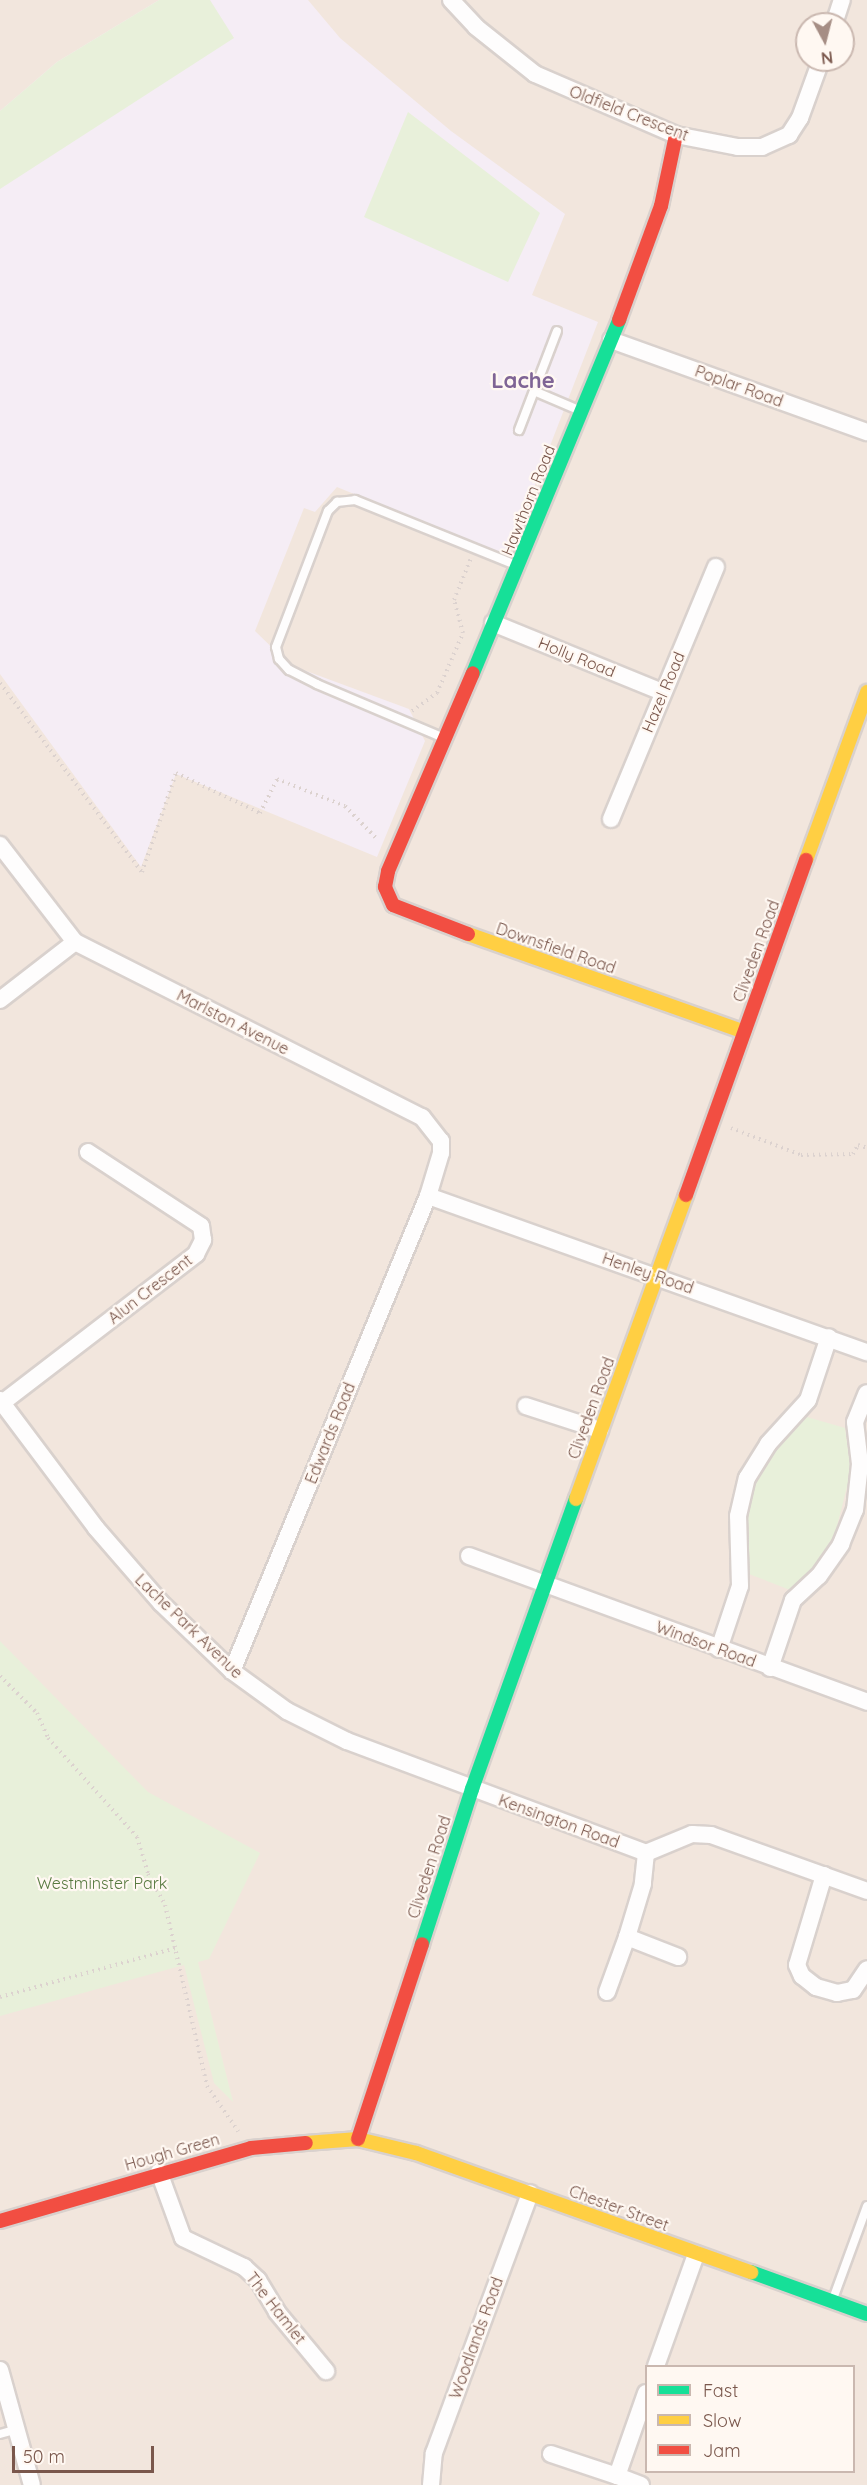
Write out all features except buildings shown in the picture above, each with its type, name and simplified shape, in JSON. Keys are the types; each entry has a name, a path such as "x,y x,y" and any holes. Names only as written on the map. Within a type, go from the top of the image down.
{"street":[{"name":"Oldfield Crescent","path":"451,0 476,27 535,74 676,135 738,147 762,147 789,135 800,118 817,72"},
{"name":"Hawthorn Road","path":"388,871 519,566 610,340 661,206 676,135"},
{"name":"Poplar Road","path":"610,340 867,432"},
{"name":"Hazel Road","path":"611,819 716,567"},
{"name":"Holly Road","path":"493,622 662,692"},
{"name":"Cliveden Road","path":"358,2139 472,1789 867,692"},
{"name":"Marlston Avenue","path":"0,845 75,942 422,1117 441,1141 441,1153 428,1196"},
{"name":"Downsfield Road","path":"388,871 387,898 411,915 744,1032"},
{"path":"0,1000 75,942"},
{"name":"Alun Crescent","path":"1,1401 196,1254 203,1240 201,1226 88,1152"},
{"name":"Henley Road","path":"428,1196 867,1352"},
{"name":"Edwards Road","path":"232,1671 428,1196"},
{"path":"719,1648 740,1586 738,1516 747,1478 768,1444 808,1400 829,1338"},
{"path":"770,1668 793,1600 819,1575 841,1544 855,1510 860,1464 855,1422 867,1393"},
{"name":"Lache Park Avenue","path":"1,1401 129,1568 232,1671 287,1711 346,1741 472,1789"},
{"path":"526,1406 600,1430"},
{"name":"Windsor Road","path":"469,1556 867,1702"},
{"name":"Kensington Road","path":"472,1789 646,1853"},
{"path":"607,1992 643,1884 646,1853 692,1834 711,1835 867,1892"},
{"path":"824,1875 797,1965 802,1976 816,1987 837,1993 853,1990 867,1969"},
{"path":"627,1937 678,1957"},
{"name":"Hough Green","path":"0,2221 159,2172 251,2148 358,2139"},
{"name":"Chester Street","path":"358,2139 416,2153 867,2314"},
{"name":"The Hamlet","path":"159,2172 183,2238 244,2267 258,2280 277,2312 326,2371"},
{"name":"Woodlands Road","path":"431,2485 434,2452 530,2193"},
{"path":"657,2365 696,2254"},
{"path":"0,2370 32,2485"},
{"path":"617,2475 645,2396"},
{"path":"551,2454 641,2485"}],"lane":[{"path":"519,430 557,331"},
{"path":"534,391 581,411"},
{"path":"444,738 289,670 279,659 276,647 328,511 337,502 355,500 519,566"},
{"path":"832,2301 867,2206"},
{"path":"0,2434 17,2429"}],"path":[{"path":"401,718 437,693 463,633 454,600 474,549"},
{"path":"0,682 142,872 176,773 260,813 277,779 345,806 394,856"},
{"path":"714,1121 801,1155 854,1154 858,1145 867,1148"},
{"path":"0,1676 37,1713 48,1738 137,1837 148,1874 165,1905 207,2086 251,2148"},
{"path":"0,1997 175,1948"}],"shaded area":[{"path":"0,0 867,0 867,2485 0,2485"},
{"path":"159,0 308,0 340,38 451,131 565,214 532,295 598,322 507,557 337,487 315,512 304,508 255,631 290,665 409,709 425,741 377,857 176,774 141,867 0,674 0,111 57,62"}],"green space":[{"path":"159,0 210,0 234,38 0,189 0,111 57,62"},
{"path":"408,112 540,213 508,282 364,217"},
{"path":"807,1417 845,1428 851,1471 835,1534 813,1568 790,1590 749,1574 744,1556 746,1528 752,1490 764,1466 775,1449"},
{"name":"Westminster Park","path":"0,1641 148,1792 260,1853 209,1959 198,1962 233,2102 214,2083 184,1965 0,2016"}],"traffic: fast":[{"path":"473,673 619,320"},
{"path":"422,1944 472,1789 576,1499"},
{"path":"751,2272 867,2314"}],"traffic: slow":[{"path":"806,860 867,692"},
{"path":"468,934 744,1032"},
{"path":"576,1499 686,1195"},
{"path":"306,2143 358,2139 416,2153 751,2272"}],"traffic: jam":[{"path":"619,320 661,206 676,135"},
{"path":"468,934 393,905 385,887 388,871 473,673"},
{"path":"686,1195 806,860"},
{"path":"358,2139 422,1944"},
{"path":"0,2221 251,2148 306,2143"}],"district":[{"name":"Lache","path":"523,381"}]}
